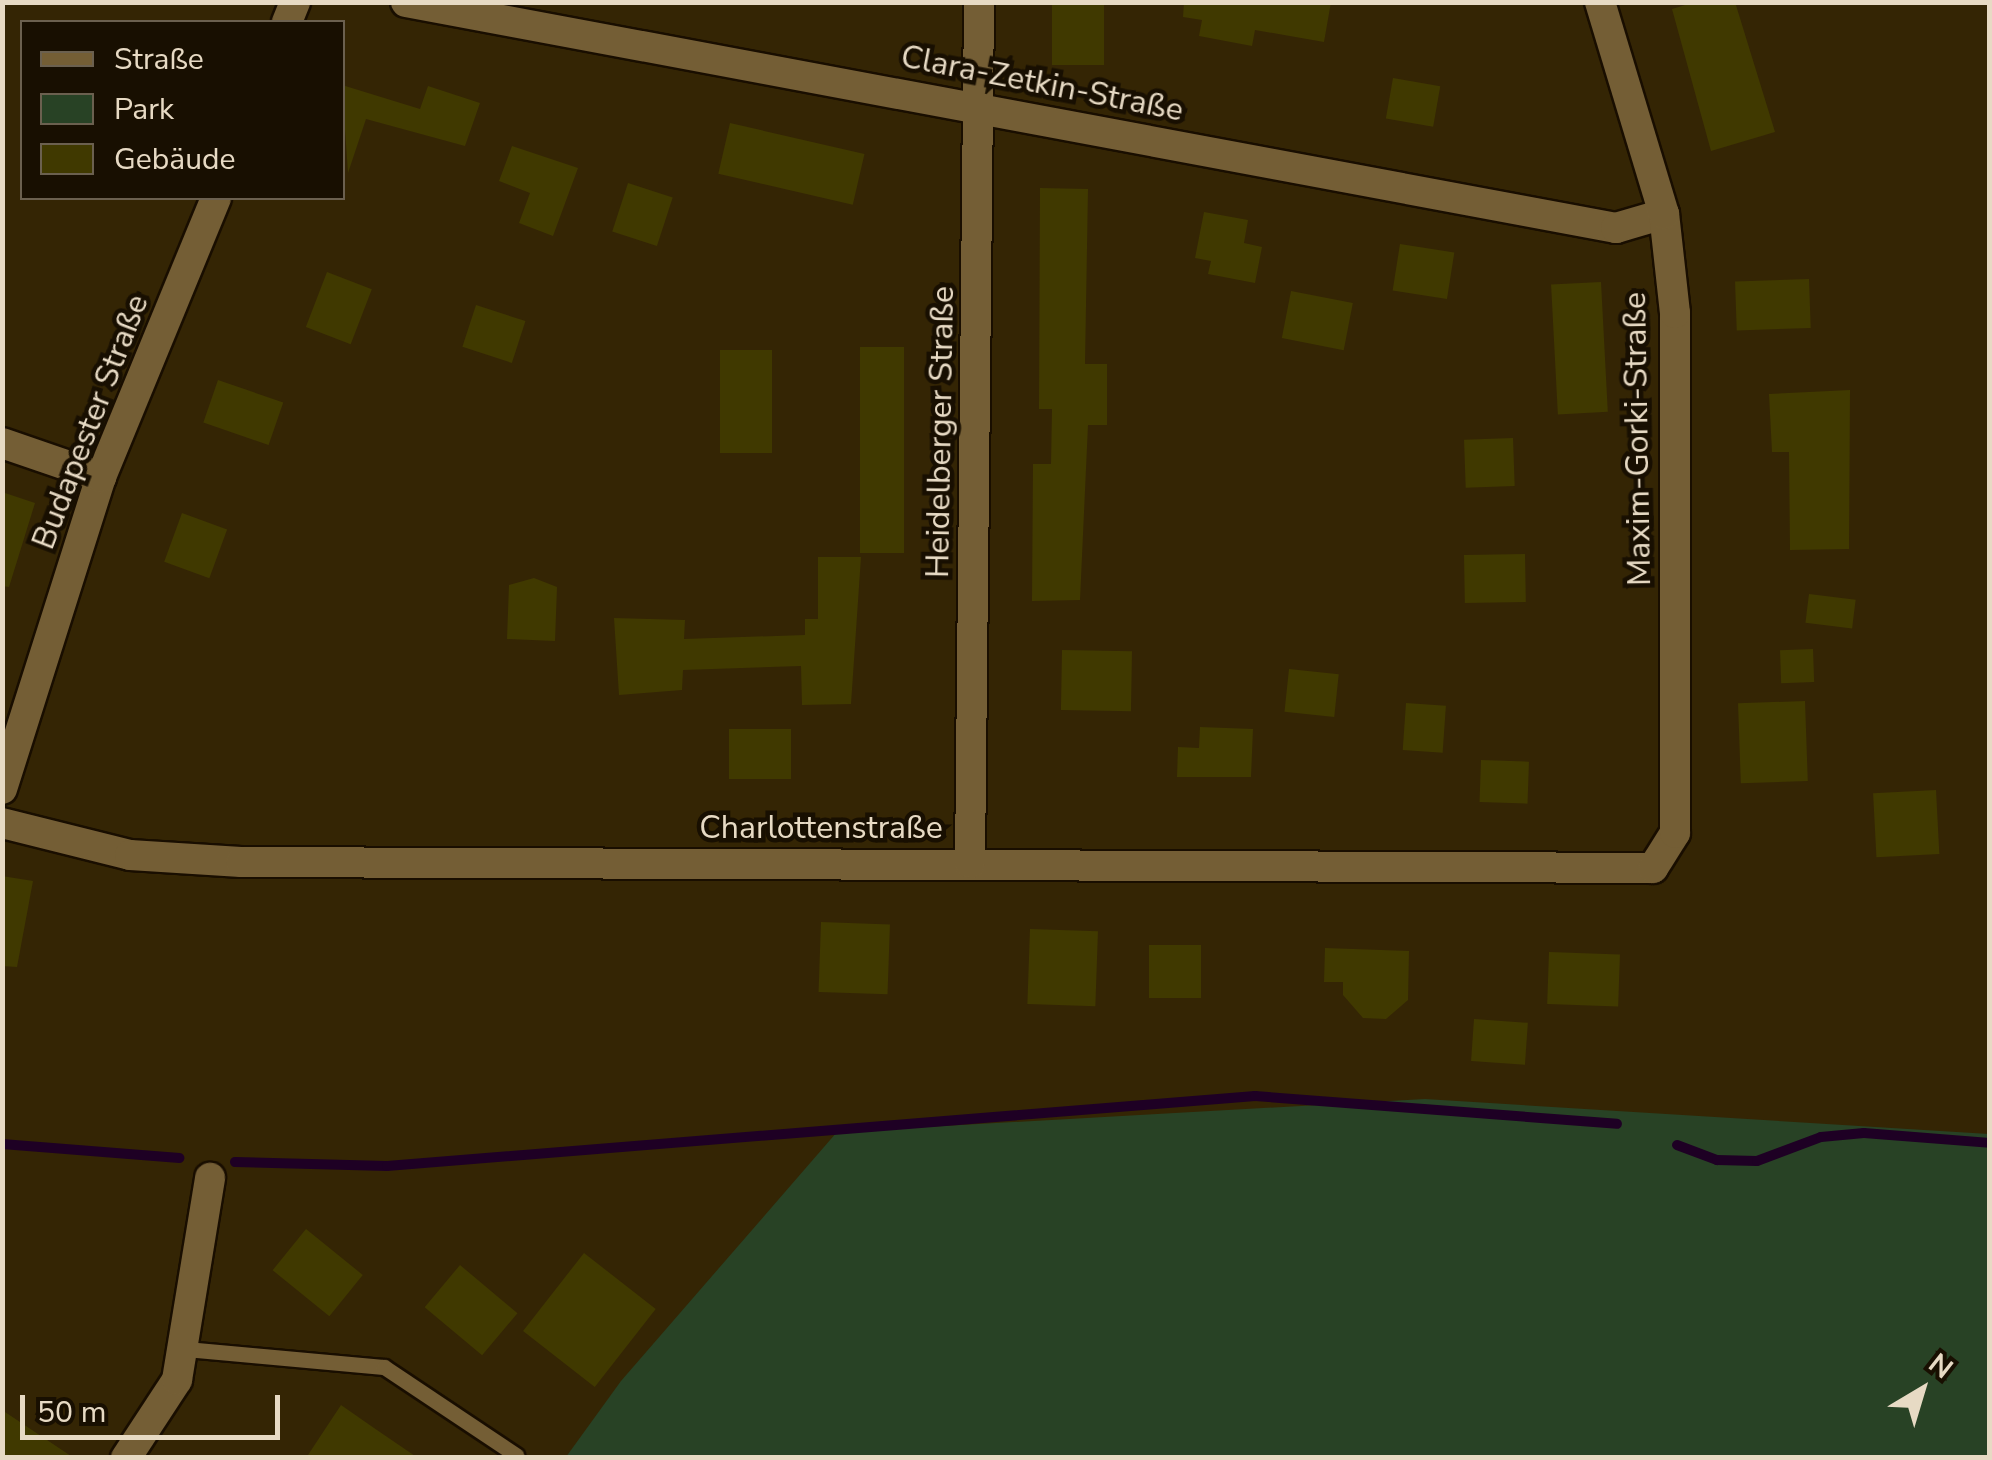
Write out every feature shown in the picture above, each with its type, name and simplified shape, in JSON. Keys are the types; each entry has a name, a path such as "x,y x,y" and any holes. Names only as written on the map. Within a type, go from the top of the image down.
{"street":[{"name":"Clara-Zetkin-Straße","path":"406,2 1616,228 1664,214"},
{"name":"Heidelberger Straße","path":"970,864 981,108 979,2"},
{"name":"Maxim-Gorki-Straße","path":"1600,2 1664,214 1674,312 1676,834 1644,872"},
{"name":"Budapester Straße","path":"2,789 102,478 215,200"},
{"path":"2,443 102,478"},
{"name":"Charlottenstraße","path":"2,823 130,856 242,862 970,864 1644,872"},
{"path":"126,1458 177,1380 210,1178"}],"lane":[{"path":"185,1349 384,1368 516,1455"}],"green space":[{"path":"1425,1099 1989,1134 1989,1457 566,1457 621,1381 837,1132"}],"building":[{"path":"1052,2 1104,2 1104,65 1052,65"},
{"path":"1184,2 1331,2 1324,42 1255,30 1252,46 1199,36 1202,20 1183,17"},
{"path":"1695,2 1735,2 1775,132 1711,151 1672,9"},
{"path":"1393,78 1440,86 1433,127 1386,118"},
{"path":"345,86 420,109 428,86 480,103 465,146 366,119 348,173"},
{"path":"730,123 864,154 853,205 718,174"},
{"path":"512,146 578,168 553,236 519,223 530,193 499,181"},
{"path":"628,183 673,198 657,246 612,232"},
{"path":"1040,188 1088,189 1085,364 1107,364 1107,425 1088,425 1080,600 1032,601 1033,464 1051,464 1052,409 1039,409"},
{"path":"1204,212 1248,220 1244,243 1262,247 1255,283 1208,274 1211,261 1195,258"},
{"path":"1400,244 1454,253 1447,299 1393,290"},
{"path":"327,272 372,289 351,344 306,327"},
{"path":"1809,279 1811,328 1737,331 1735,282"},
{"path":"1601,282 1608,412 1558,414 1551,285"},
{"path":"1291,291 1353,303 1344,350 1282,338"},
{"path":"476,305 525,321 512,363 462,347"},
{"path":"860,347 904,347 904,553 860,553"},
{"path":"720,350 772,350 772,453 720,453"},
{"path":"218,380 283,402 269,445 203,423"},
{"path":"1850,390 1849,549 1790,550 1789,452 1772,452 1769,394"},
{"path":"1513,438 1515,486 1466,488 1464,440"},
{"path":"2,492 35,503 9,587 2,586"},
{"path":"182,513 227,529 209,578 164,562"},
{"path":"1525,554 1526,602 1465,603 1464,555"},
{"path":"818,557 861,557 851,704 802,705 801,666 683,670 682,690 619,695 614,618 685,620 684,639 805,635 805,619 818,619"},
{"path":"534,578 557,587 555,641 507,639 509,585"},
{"path":"1809,594 1856,600 1852,629 1805,623"},
{"path":"1813,649 1814,682 1781,683 1780,650"},
{"path":"1062,650 1132,651 1131,711 1061,710"},
{"path":"1289,669 1339,674 1334,717 1285,712"},
{"path":"1805,701 1808,781 1741,783 1738,703"},
{"path":"1406,703 1446,706 1443,753 1403,750"},
{"path":"1200,727 1253,729 1251,777 1177,777 1178,747 1199,748"},
{"path":"729,729 791,729 791,779 729,779"},
{"path":"1481,760 1529,762 1528,804 1480,802"},
{"path":"1936,790 1939,854 1876,857 1873,793"},
{"path":"2,876 33,881 17,967 2,966"},
{"path":"821,922 890,924 888,994 819,992"},
{"path":"1030,929 1098,931 1095,1006 1027,1004"},
{"path":"1149,945 1201,945 1201,998 1149,998"},
{"path":"1325,948 1409,951 1408,1000 1386,1019 1363,1018 1343,995 1343,982 1324,982"},
{"path":"1549,952 1620,954 1618,1006 1547,1004"},
{"path":"1474,1019 1528,1023 1525,1065 1471,1061"},
{"path":"306,1229 363,1275 329,1316 273,1270"},
{"path":"584,1253 656,1309 595,1387 523,1331"},
{"path":"460,1265 517,1313 482,1355 425,1307"},
{"path":"341,1405 374,1428 418,1458 306,1458"},
{"path":"2,1410 74,1458 2,1458"}],"waterway":[{"path":"235,1162 387,1166 1255,1096 1617,1124"},
{"path":"1677,1145 1717,1160 1757,1161 1821,1137 1864,1133 1990,1143"},
{"path":"2,1144 179,1158"}]}
